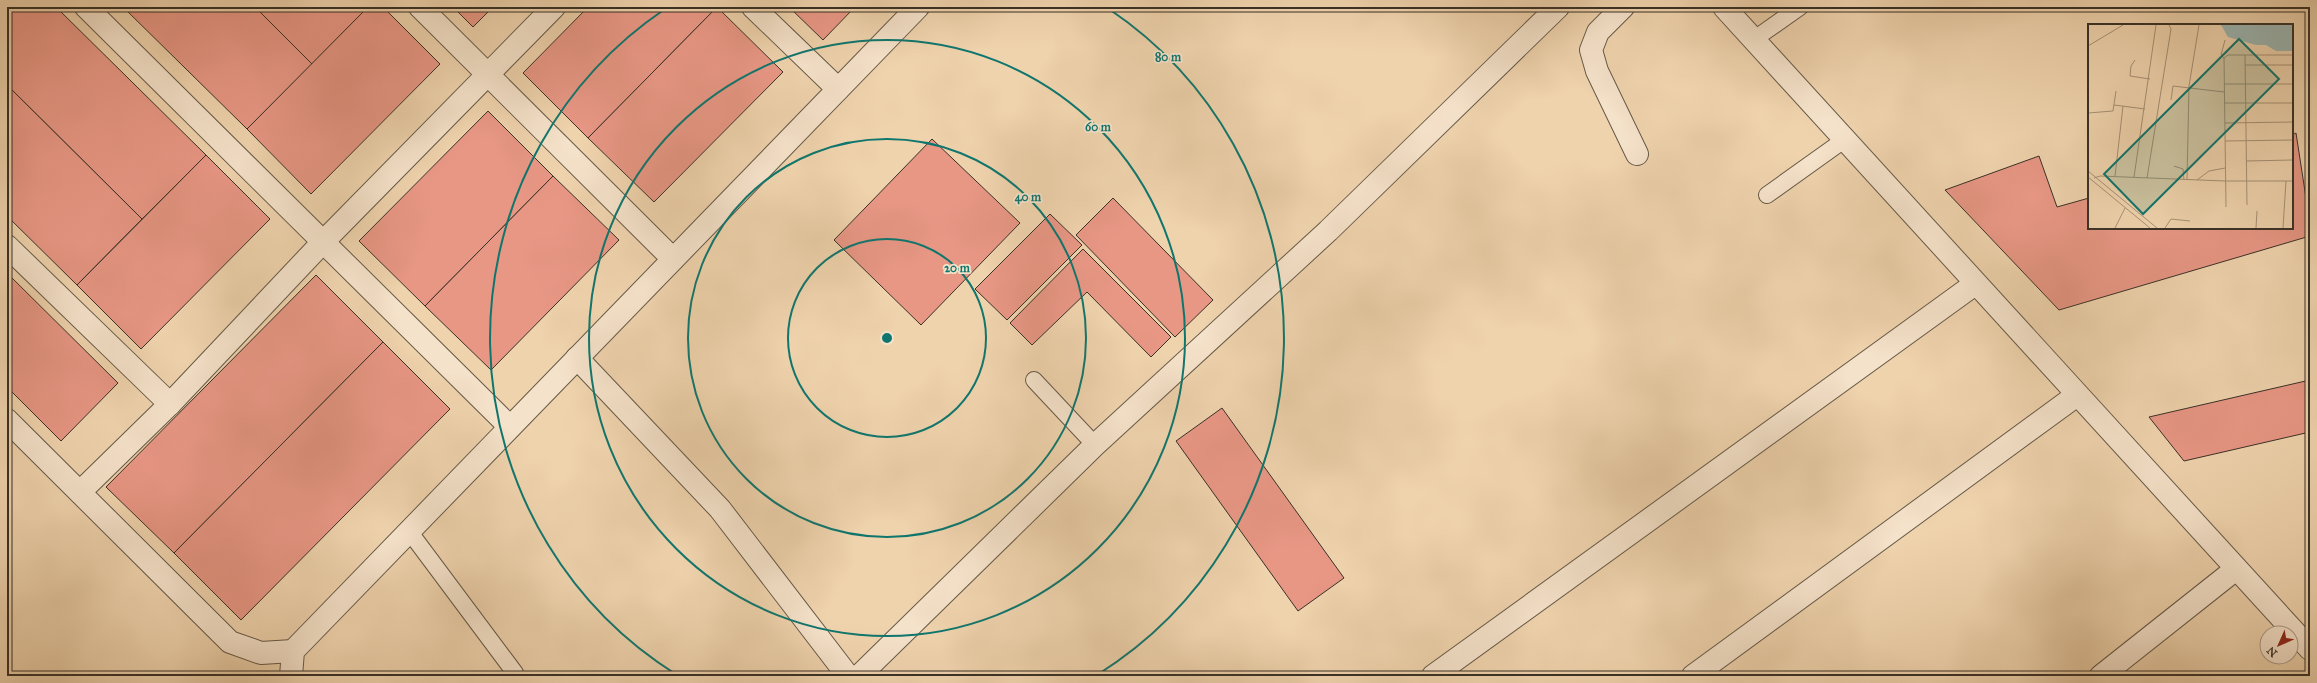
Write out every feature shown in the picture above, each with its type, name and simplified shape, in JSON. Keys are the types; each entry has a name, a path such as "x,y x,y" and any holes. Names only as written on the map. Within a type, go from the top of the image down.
{"street":[{"path":"86,7 322,243 510,427"},
{"path":"420,7 673,259"},
{"path":"80,492 170,404 322,243 489,75 554,7"},
{"path":"753,7 838,89"},
{"path":"291,676 293,650 918,7"},
{"path":"859,676 1095,445 1328,231 1558,7"},
{"path":"1623,7 1598,32 1591,50 1597,71 1637,154"},
{"path":"1724,7 2310,649"},
{"path":"7,246 170,404"},
{"path":"1432,676 1976,284"},
{"path":"577,358 720,509 848,676"},
{"path":"1693,676 2077,395"},
{"path":"7,420 230,642 261,653 293,650"},
{"path":"2101,676 2236,569"}],"lane":[{"path":"1753,40 1800,7"},
{"path":"1767,195 1844,140"},
{"path":"1034,380 1095,445"},
{"path":"409,531 515,673"}],"building":[{"path":"7,7 56,7 206,155 142,219 7,85"},
{"path":"123,7 255,7 312,64 247,129"},
{"path":"255,7 368,7 312,64"},
{"path":"368,7 383,7 440,64 311,194 247,129"},
{"path":"453,7 493,7 473,27"},
{"path":"588,7 717,7 588,138 523,73"},
{"path":"717,7 783,72 654,202 588,138"},
{"path":"789,7 855,7 823,40"},
{"path":"7,85 142,219 77,285 7,216"},
{"path":"488,111 553,176 425,306 359,241"},
{"path":"2296,133 2310,224 2310,236 2059,310 1945,190 2039,156 2057,207 2088,198 2088,229 2293,229 2293,134"},
{"path":"932,139 1020,223 921,325 834,240"},
{"path":"206,155 270,219 141,349 77,285"},
{"path":"553,176 619,240 491,370 425,306"},
{"path":"1113,198 1213,300 1175,337 1076,235"},
{"path":"1050,214 1082,245 1007,320 975,289"},
{"path":"1083,249 1171,337 1151,357 1087,292 1032,345 1010,323"},
{"path":"7,273 118,383 61,441 7,387"},
{"path":"316,275 383,342 174,553 106,487"},
{"path":"383,342 450,409 241,620 174,553"},
{"path":"2310,380 2310,432 2184,461 2149,417"},
{"path":"1222,408 1344,578 1298,611 1176,441"}]}
